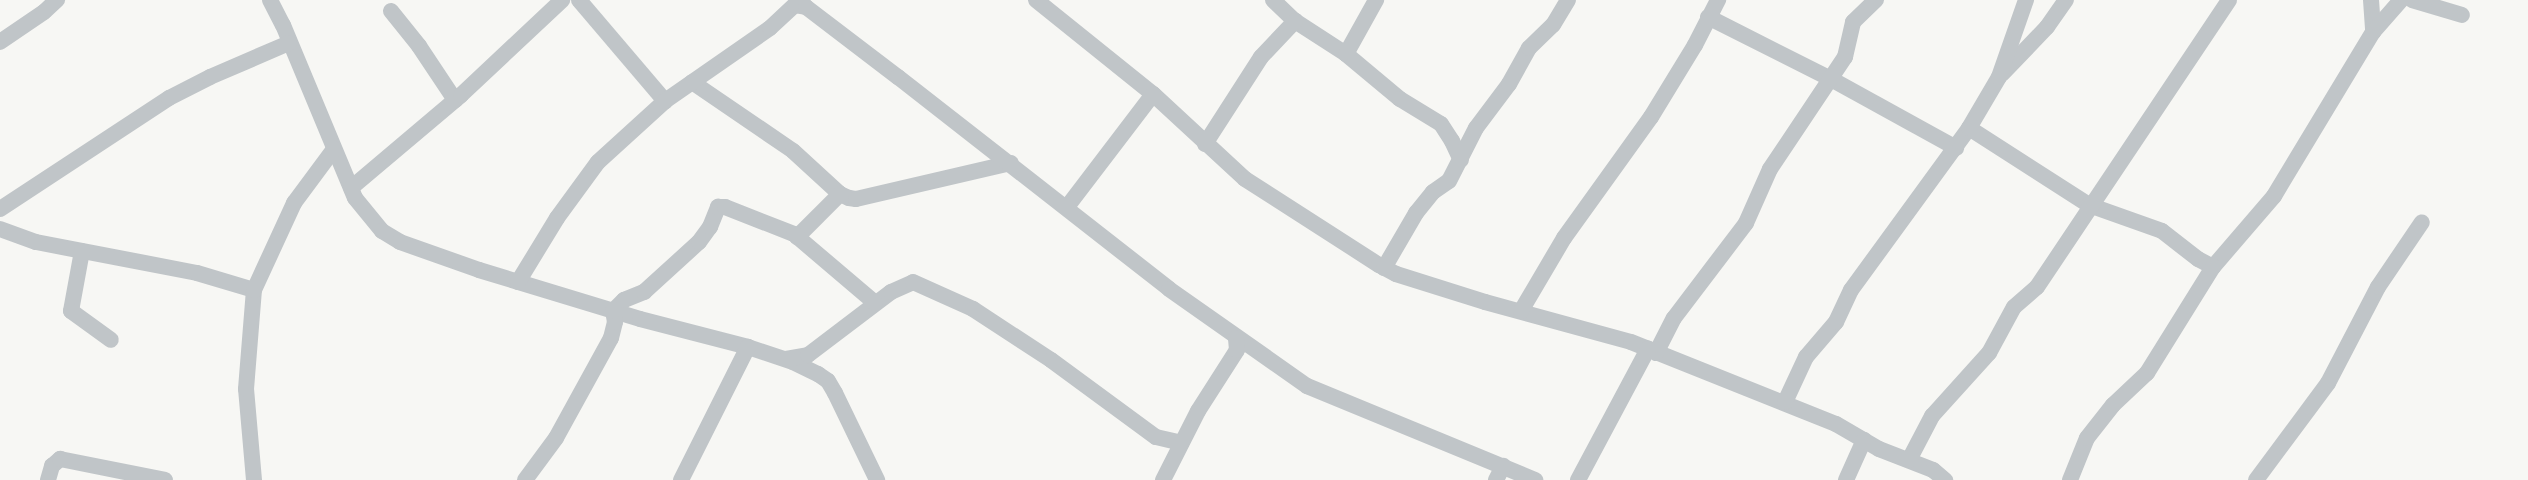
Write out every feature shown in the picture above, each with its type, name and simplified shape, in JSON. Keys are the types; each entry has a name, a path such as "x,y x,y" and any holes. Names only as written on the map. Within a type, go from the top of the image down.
{"street":[{"path":"0,42 44,12 57,0"},
{"path":"270,0 351,188 369,217 400,242 613,311 785,359 806,361 832,387 875,479"},
{"path":"351,188 455,100 562,0"},
{"path":"579,0 665,101"},
{"path":"1036,0 1153,94 1245,179 1325,233 1384,268 1463,295 1652,351 1836,424 1864,440 1934,470 1945,480"},
{"path":"1273,0 1295,21 1346,54 1400,99 1441,124 1461,160"},
{"path":"1346,54 1376,0"},
{"path":"1384,268 1416,213 1433,192 1449,181 1476,128 1509,84 1529,48 1553,25 1568,0"},
{"path":"1521,311 1564,238 1651,117 1718,0"},
{"path":"1578,480 1652,351 1674,318 1746,223 1770,169 1845,57 1853,21 1876,0"},
{"path":"1785,402 1806,357 1836,322 1851,290 1969,128 1999,77 2026,0"},
{"path":"1999,77 2047,27 2066,0"},
{"path":"1909,460 1932,416 1989,352 2007,316 2037,287 2089,205 2132,147 2229,0"},
{"path":"2371,0 2373,32"},
{"path":"2070,480 2087,438 2113,405 2147,373 2213,267 2274,196 2373,32 2401,0"},
{"path":"2412,0 2462,15"},
{"path":"518,282 557,218 598,162 665,101 776,23 796,2 806,7 1011,163 1241,345 1322,393 1500,473 1534,480"},
{"path":"391,11 419,45 455,100"},
{"path":"1708,17 1830,79 1956,148"},
{"path":"1205,144 1261,57 1295,21"},
{"path":"0,209 169,98 210,77 289,43"},
{"path":"692,82 793,151 840,194 856,200 1011,163"},
{"path":"1067,207 1153,94"},
{"path":"1969,128 2089,205 2162,231 2198,259 2213,267"},
{"path":"250,479 246,389 254,290 294,203 334,149"},
{"path":"797,237 840,194"},
{"path":"613,311 624,300 644,292 699,242 721,206 772,224 797,237 875,303"},
{"path":"2256,480 2328,383 2378,287 2422,222"},
{"path":"0,229 19,238 197,273 254,290"},
{"path":"82,251 71,311 111,340"},
{"path":"806,361 875,303 905,284 914,282 974,309 1051,360 1156,437 1181,443"},
{"path":"525,480 556,438 611,338 615,322 613,311"},
{"path":"1164,480 1181,443 1241,345"},
{"path":"681,480 747,347"},
{"path":"1846,480 1864,440"},
{"path":"48,480 52,466 60,459 165,480"}]}
